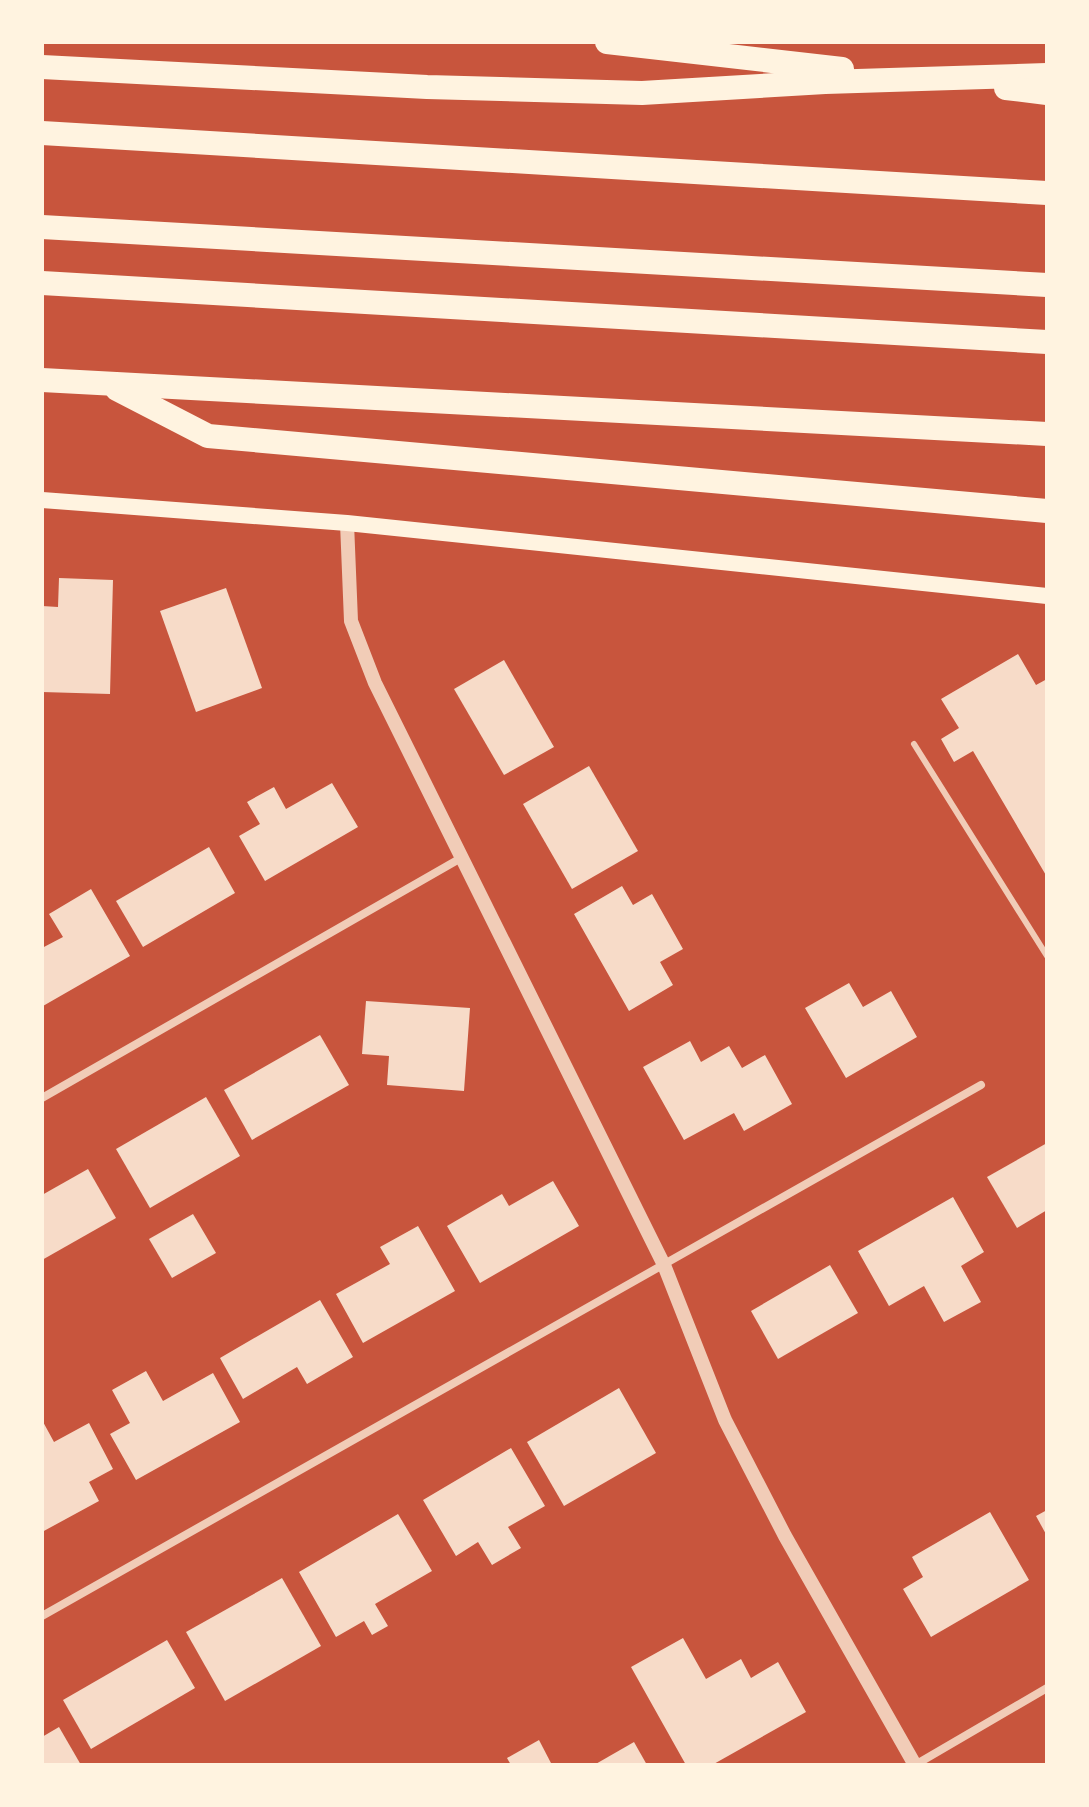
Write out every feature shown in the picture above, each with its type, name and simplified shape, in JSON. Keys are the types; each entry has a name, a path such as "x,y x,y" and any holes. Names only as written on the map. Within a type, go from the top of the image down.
{"highway":[{"path":"607,42 1047,93"},
{"path":"42,67 427,87 642,93 825,82 1047,75"},
{"path":"42,133 1047,193"},
{"path":"42,227 1047,285"},
{"path":"42,283 1047,342"},
{"path":"42,380 1047,434"},
{"path":"108,384 208,436 1047,511"}],"main road":[{"path":"42,500 347,523 1047,596"}],"street":[{"path":"347,523 351,621 375,683 664,1265 725,1420 785,1536 915,1765 1047,1688"},
{"path":"42,1098 461,858"},
{"path":"42,1616 981,1085"}],"lane":[{"path":"914,744 1047,956"}],"building":[{"path":"59,578 113,580 110,694 42,692 42,606 58,607"},
{"path":"226,588 262,688 196,712 160,611"},
{"path":"1018,654 1036,685 1047,679 1047,877 973,751 954,762 941,739 959,728 941,699"},
{"path":"504,660 554,747 504,775 454,689"},
{"path":"589,766 638,851 572,889 523,804"},
{"path":"332,783 358,827 265,881 239,836 260,824 247,802 274,787 286,809"},
{"path":"209,847 235,893 143,947 116,901"},
{"path":"622,886 633,905 652,894 683,949 660,962 673,985 629,1011 574,914"},
{"path":"91,889 130,956 43,1006 42,948 63,937 49,914"},
{"path":"849,983 863,1007 891,991 917,1037 846,1078 805,1008"},
{"path":"366,1001 470,1008 464,1091 387,1085 389,1056 362,1054"},
{"path":"320,1035 349,1085 252,1140 224,1090"},
{"path":"690,1041 701,1062 729,1046 742,1068 765,1055 792,1104 744,1131 734,1113 684,1140 643,1067"},
{"path":"206,1097 240,1156 150,1208 116,1149"},
{"path":"1047,1143 1047,1210 1017,1228 987,1177"},
{"path":"88,1169 116,1218 42,1260 42,1195"},
{"path":"553,1181 579,1226 480,1283 447,1226 502,1194 509,1206"},
{"path":"953,1197 984,1252 961,1266 981,1302 944,1322 924,1286 889,1306 858,1251"},
{"path":"193,1214 216,1253 172,1278 149,1239"},
{"path":"418,1226 455,1291 363,1343 336,1294 390,1264 380,1247"},
{"path":"830,1265 858,1313 778,1359 751,1311"},
{"path":"320,1300 353,1357 307,1384 297,1367 243,1399 220,1358"},
{"path":"146,1371 163,1401 213,1373 240,1422 136,1480 110,1434 130,1423 112,1390"},
{"path":"619,1388 656,1453 564,1506 527,1442"},
{"path":"42,1420 54,1442 89,1423 113,1469 89,1482 99,1501 42,1532"},
{"path":"511,1448 545,1506 508,1527 521,1548 492,1565 478,1542 456,1556 423,1500"},
{"path":"1047,1510 1047,1536 1036,1516"},
{"path":"990,1512 1029,1580 931,1637 903,1589 923,1577 912,1557"},
{"path":"398,1514 432,1571 375,1604 388,1626 372,1635 364,1621 336,1637 299,1572"},
{"path":"282,1578 321,1646 225,1701 186,1632"},
{"path":"683,1638 706,1679 741,1659 751,1678 778,1662 806,1712 712,1765 686,1765 631,1667"},
{"path":"167,1640 195,1688 91,1749 63,1700"},
{"path":"59,1727 81,1765 42,1765 42,1737"},
{"path":"539,1740 552,1765 511,1765 507,1758"},
{"path":"634,1742 647,1765 594,1765"}]}
